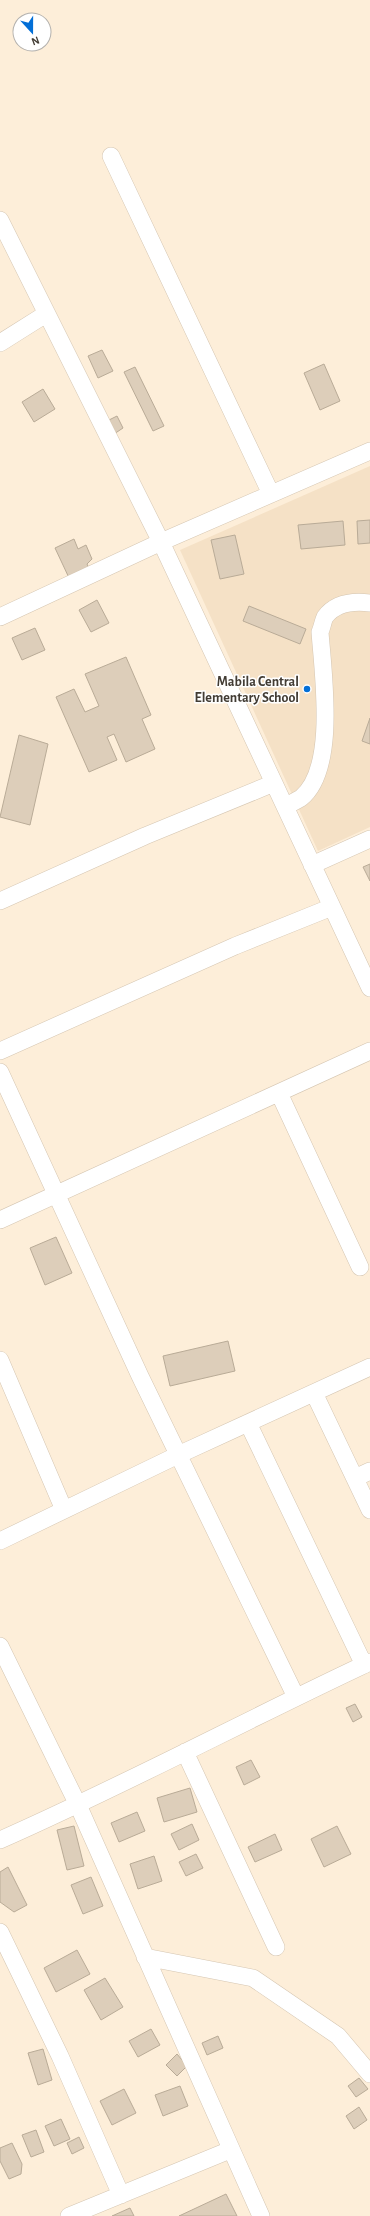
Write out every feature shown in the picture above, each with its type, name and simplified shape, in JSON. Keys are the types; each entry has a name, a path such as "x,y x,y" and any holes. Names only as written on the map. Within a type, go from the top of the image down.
{"street":[{"path":"111,156 271,494"},
{"path":"0,220 161,542 370,988"},
{"path":"0,343 46,314"},
{"path":"0,617 161,542 370,452"},
{"path":"285,806 302,797 309,788 319,765 326,735 320,632 326,616 342,604 358,601 370,603"},
{"path":"0,900 145,836 274,783"},
{"path":"312,865 370,839"},
{"path":"0,1051 206,959 332,907"},
{"path":"0,1220 370,1051"},
{"path":"0,1072 178,1455 296,1696"},
{"path":"279,1093 360,1267"},
{"path":"0,1360 64,1510"},
{"path":"0,1541 178,1455 370,1367"},
{"path":"314,1393 370,1510"},
{"path":"0,1840 78,1805 296,1696 367,1664 248,1423"},
{"path":"355,1478 370,1471"},
{"path":"0,1646 78,1805 230,2150 261,2216"},
{"path":"185,1752 276,1947"},
{"path":"0,1932 60,2056 121,2195"},
{"path":"145,1957 253,1978 338,2036 370,2074"},
{"path":"69,2216 230,2150"}],"shaded area":[{"name":"Mabila Central Elementary School","path":"370,466 370,827 318,851 180,550"}],"building":[{"path":"102,350 113,371 98,378 88,356"},
{"path":"324,364 340,401 320,410 304,373"},
{"path":"135,367 164,426 153,431 124,372"},
{"path":"43,389 55,409 34,422 22,402"},
{"path":"117,416 123,428 114,434 107,421"},
{"path":"370,520 370,543 358,544 357,521"},
{"path":"343,521 345,545 301,549 298,525"},
{"path":"235,535 244,574 220,579 211,540"},
{"path":"74,539 78,549 86,545 92,559 87,564 90,571 70,580 55,548"},
{"path":"97,600 109,623 91,632 79,610"},
{"path":"249,606 306,629 300,644 243,621"},
{"path":"35,628 45,650 22,660 12,638"},
{"path":"126,657 151,715 142,719 155,749 126,762 114,734 107,737 117,760 89,772 56,697 74,689 85,712 99,706 85,674"},
{"path":"370,718 370,744 362,741"},
{"path":"19,735 48,744 30,825 0,817"},
{"path":"370,864 370,881 363,867"},
{"path":"56,1237 72,1273 45,1285 30,1248"},
{"path":"228,1341 235,1371 170,1386 163,1356"},
{"path":"355,1704 362,1717 353,1722 346,1708"},
{"path":"251,1760 260,1777 244,1785 236,1767"},
{"path":"190,1788 197,1812 164,1822 157,1798"},
{"path":"137,1812 145,1831 119,1842 111,1823"},
{"path":"192,1824 199,1840 179,1850 171,1834"},
{"path":"74,1826 84,1866 67,1870 57,1830"},
{"path":"337,1826 351,1854 324,1867 311,1839"},
{"path":"275,1834 282,1850 255,1862 248,1847"},
{"path":"196,1854 203,1868 186,1876 179,1862"},
{"path":"154,1856 162,1881 138,1889 130,1864"},
{"path":"8,1867 27,1905 14,1912 0,1902 0,1872"},
{"path":"91,1877 103,1906 83,1914 71,1885"},
{"path":"77,1950 90,1974 56,1992 44,1968"},
{"path":"105,1978 123,2007 101,2020 84,1990"},
{"path":"151,2029 160,2045 138,2057 129,2041"},
{"path":"218,2036 223,2048 207,2055 202,2043"},
{"path":"43,2049 52,2080 38,2085 28,2053"},
{"path":"177,2054 187,2066 177,2076 166,2065"},
{"path":"359,2078 368,2089 356,2097 348,2086"},
{"path":"180,2086 188,2106 163,2116 155,2095"},
{"path":"124,2089 136,2113 112,2125 100,2101"},
{"path":"359,2107 367,2120 354,2129 346,2116"},
{"path":"61,2119 70,2139 54,2146 45,2126"},
{"path":"36,2130 44,2152 31,2157 22,2135"},
{"path":"79,2137 84,2148 72,2154 67,2143"},
{"path":"12,2143 22,2164 21,2174 9,2179 0,2161 0,2148"},
{"path":"226,2194 237,2216 179,2216"},
{"path":"130,2208 134,2216 112,2216"}],"place":[{"name":"Mabila Central Elementary School","path":"307,689"}]}
